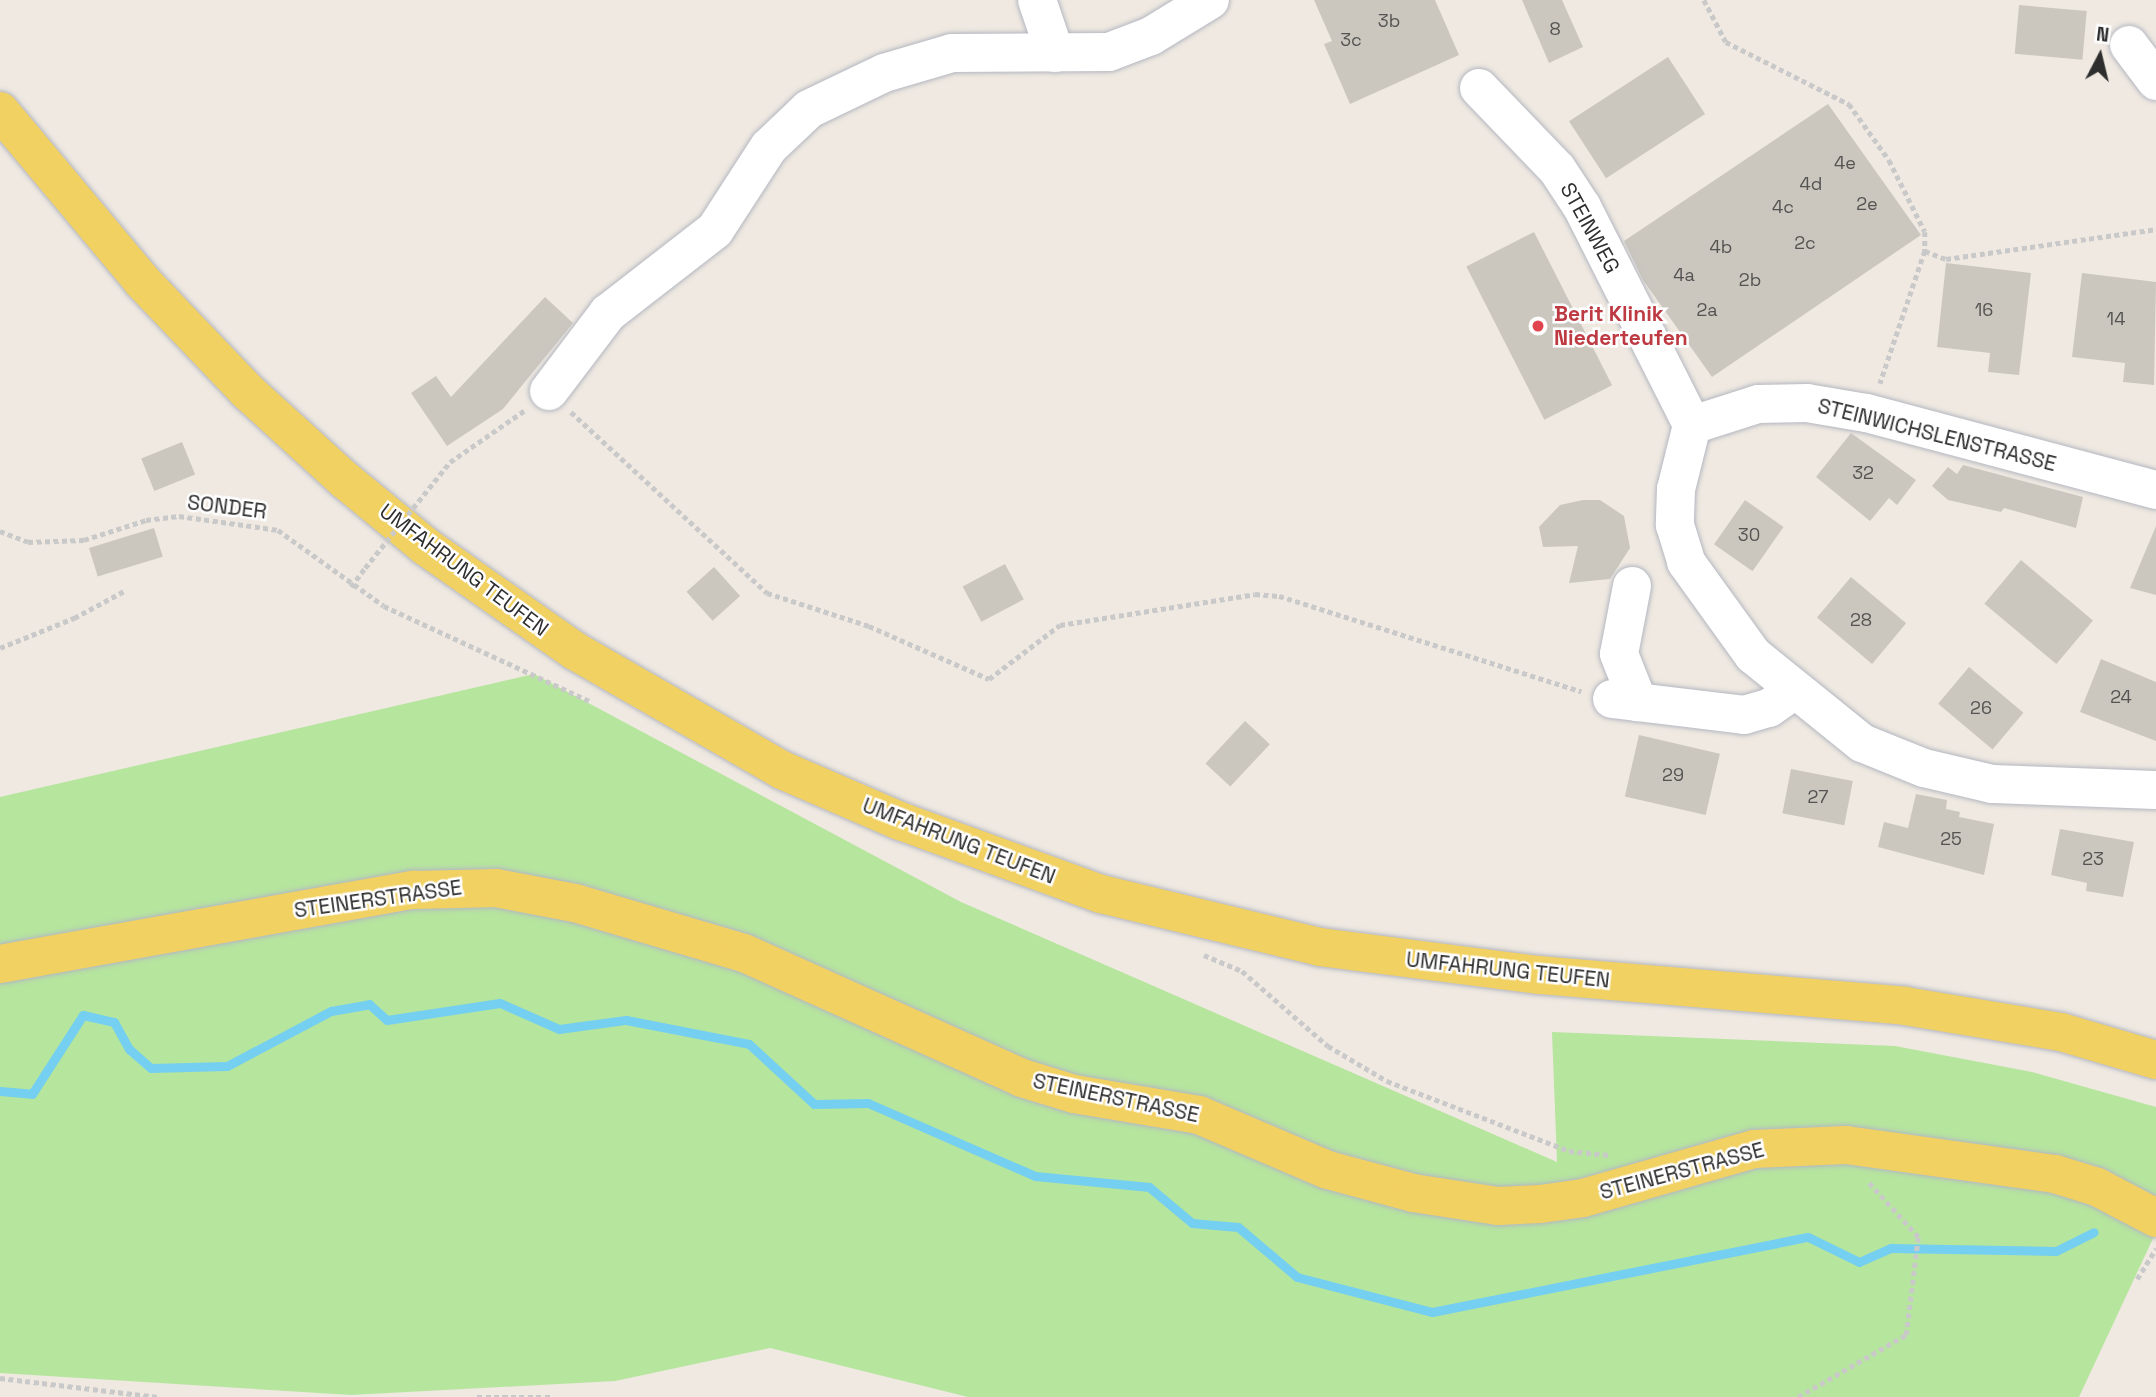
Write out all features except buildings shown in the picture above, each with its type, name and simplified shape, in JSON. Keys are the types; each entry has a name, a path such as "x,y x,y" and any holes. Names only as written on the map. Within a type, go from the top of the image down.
{"main road":[{"name":"UMFAHRUNG TEUFEN","path":"0,111 150,290 247,391 346,481 425,546 575,651 782,769 912,826 1101,894 1320,947 1538,975 1905,1006 2035,1027 2156,1060"},
{"name":"STEINERSTRASSE","path":"0,964 413,890 496,888 575,903 744,953 1022,1078 1074,1094 1199,1115 1328,1170 1413,1194 1498,1206 1540,1204 1583,1198 1754,1149 1846,1146 2055,1174 2097,1187 2156,1217"}],"street":[{"path":"1037,0 1055,53"},
{"path":"549,391 608,313 715,230 769,147 809,109 884,73 953,53 1109,52 1151,36 1210,0"},
{"path":"2129,45 2156,81"},
{"name":"STEINWEG","path":"1479,88 1557,169 1582,206 1692,425"},
{"name":"STEINWICHSLENSTRASSE","path":"1692,425 1758,404 1807,403 1866,413 2156,490"},
{"path":"1692,425 1675,489 1675,525 1686,562 1718,613 1792,692 1862,743 1924,768 1992,784 2156,790"},
{"path":"1632,586 1619,654 1625,701 1744,715 1769,709 1792,692"}],"path":[{"path":"1704,0 1707,15 1726,42 1849,104 1895,172 1926,232 1925,251 1891,363 1876,393"},
{"path":"1925,251 1946,259 2156,229"},
{"path":"549,391 747,580 767,593 869,626 989,679 1060,625 1255,594 1279,596 1625,701"},
{"name":"SONDER","path":"0,531 29,542 84,540 146,520 179,516 239,528 254,524 278,530 351,587 450,462 549,391"},
{"path":"0,648 74,618 126,590"},
{"path":"1798,1397 1906,1335 1908,1295 1917,1265 1918,1237"},
{"path":"2137,1279 2156,1248"},
{"path":"0,1378 158,1397"},
{"path":"477,1397 550,1397"}],"green space":[{"path":"534,674 961,902 1557,1162 1552,1032 1895,1046 2032,1072 2156,1107 2156,1232 2079,1397 968,1397 770,1348 615,1381 351,1395 0,1373 0,797"}],"waterway":[{"path":"0,1091 32,1094 83,1015 114,1022 129,1049 151,1068 227,1066 331,1011 369,1004 387,1020 500,1003 559,1029 626,1020 749,1044 814,1104 868,1103 1035,1176 1149,1187 1192,1223 1238,1227 1297,1277 1432,1312 1808,1237 1859,1262 1891,1248 2056,1251 2094,1232"}],"place":[{"name":"Berit Klinik Niederteufen","path":"1538,326"}]}
